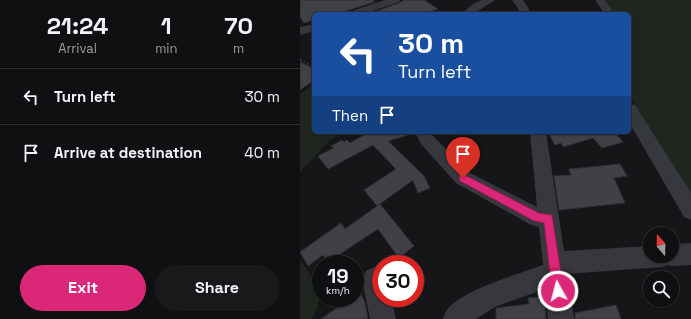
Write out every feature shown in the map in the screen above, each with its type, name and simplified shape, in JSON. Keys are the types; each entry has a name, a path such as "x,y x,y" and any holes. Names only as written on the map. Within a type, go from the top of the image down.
{"street":[{"path":"359,12 395,0"},
{"path":"469,12 490,0"},
{"path":"517,0 523,7 524,12"},
{"path":"600,0 609,12"},
{"path":"300,32 312,28"},
{"path":"631,112 691,211"},
{"path":"424,134 427,140 463,178 538,218 548,218"},
{"path":"538,134 561,319"},
{"path":"679,255 691,254"},
{"path":"456,319 468,308 488,297 555,270 643,258"},
{"path":"380,307 383,319"}],"path":[{"path":"300,60 312,66"}],"shaded area":[{"path":"605,0 691,0 691,195 631,99 631,12 614,12"},
{"path":"312,85 312,134 338,134 328,142 300,172 300,94"},
{"path":"300,259 312,279 312,307 317,307 311,319 300,319"}],"building":[{"path":"300,0 374,0 374,2 343,12 312,12 312,21 304,23 300,17"},
{"path":"404,0 424,0 438,9 430,12 374,12"},
{"path":"300,62 312,68 312,81 300,90"},
{"path":"363,134 408,134 388,141 424,176 430,188 418,193 413,180 377,206 364,190 396,169 373,145 328,169 318,156 334,148 331,146 342,140 344,142 347,140 350,143 364,135"},
{"path":"549,134 616,134 623,142 602,148 593,138 563,147 561,143 555,145"},
{"path":"620,164 627,176 614,178 625,203 559,210 554,176 571,175 569,169"},
{"path":"380,204 414,246 403,255 397,255 378,229 339,255 312,255 312,263 308,266 300,252 341,223 345,229"},
{"path":"544,297 546,319 496,319 496,308 529,304 528,298"},
{"path":"364,301 368,319 321,319 338,307 364,307"},
{"path":"616,305 621,319 575,319 575,313"}],"route":[{"path":"463,178 538,218 548,218 558,291"}]}
